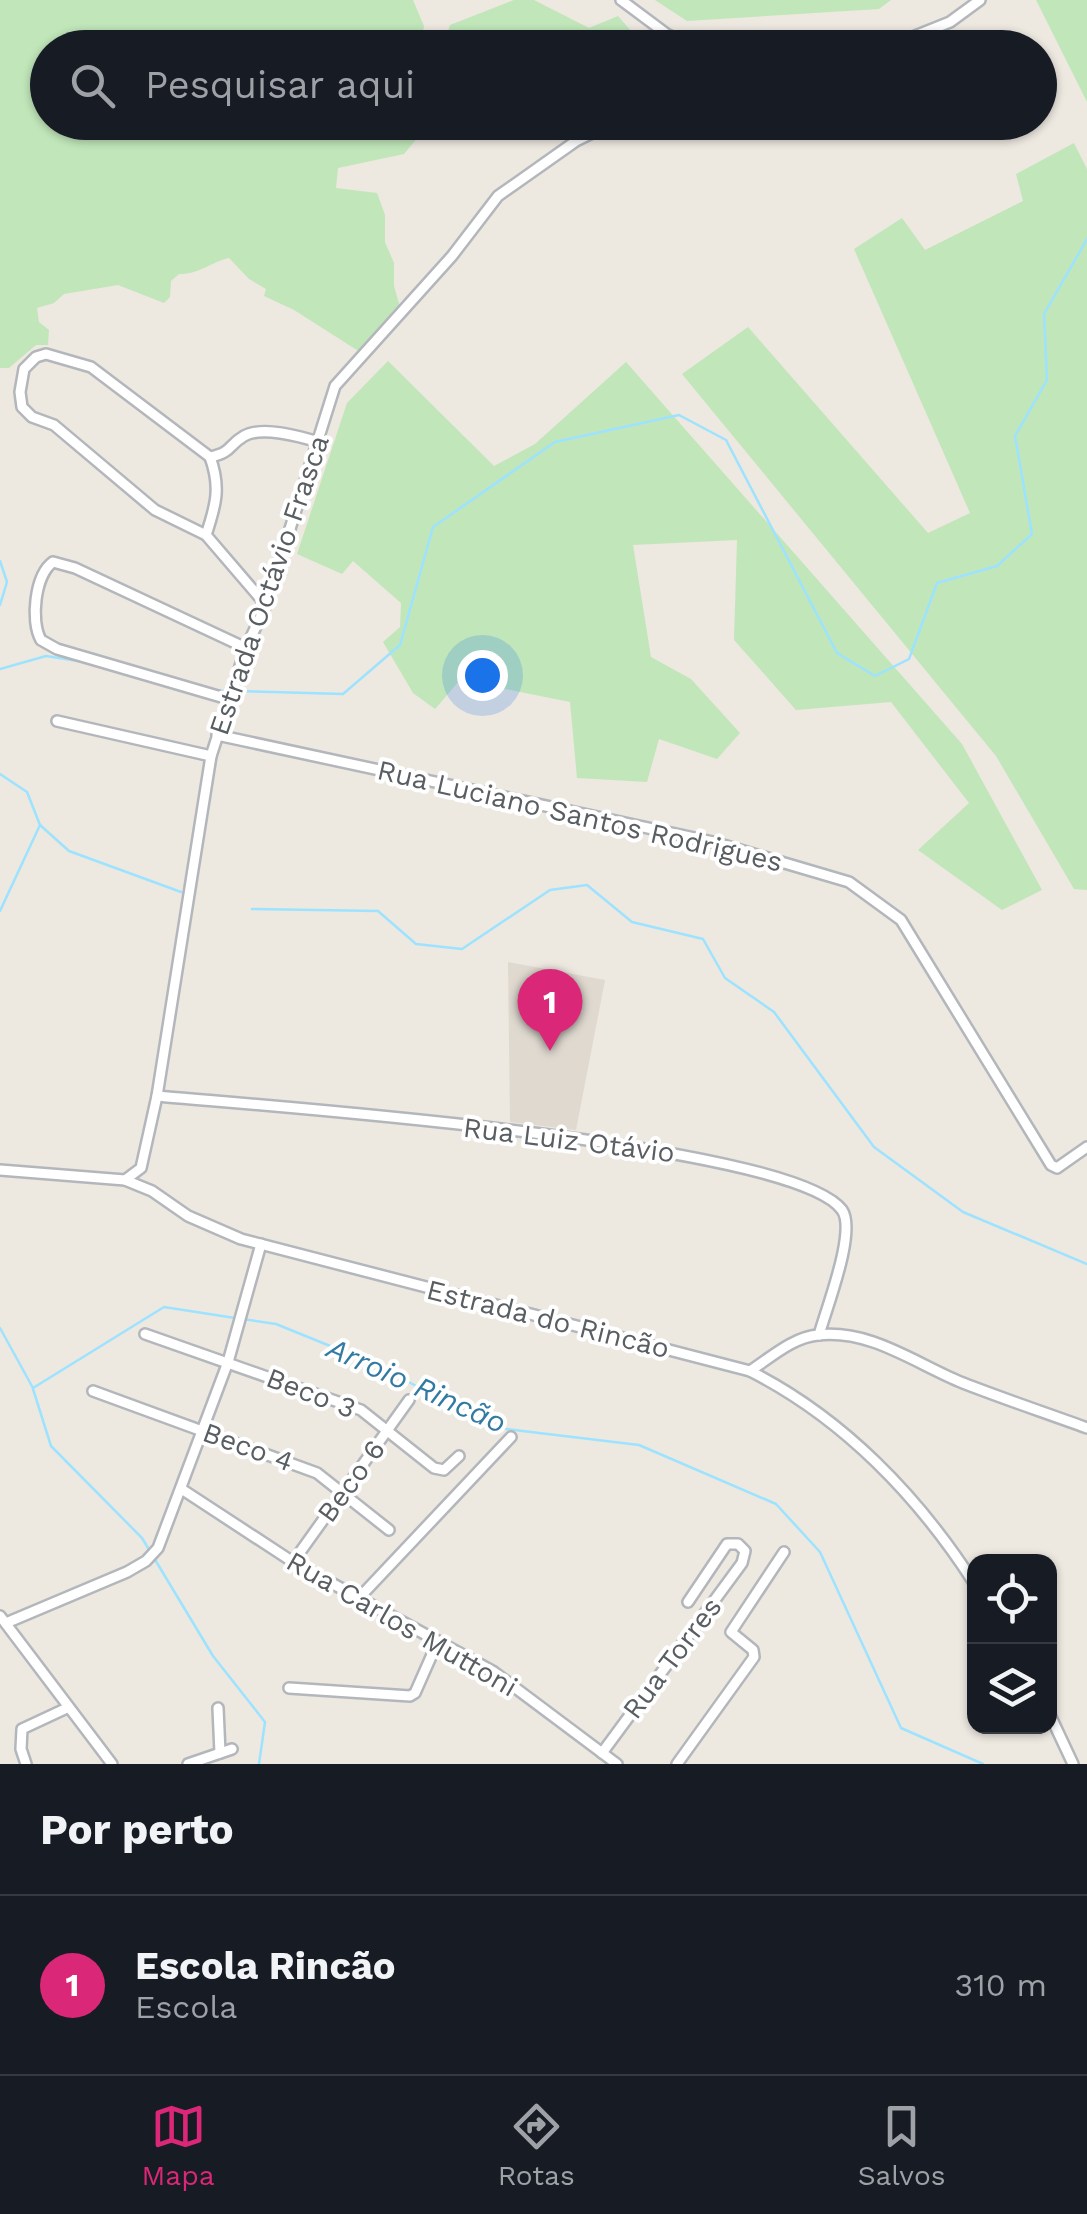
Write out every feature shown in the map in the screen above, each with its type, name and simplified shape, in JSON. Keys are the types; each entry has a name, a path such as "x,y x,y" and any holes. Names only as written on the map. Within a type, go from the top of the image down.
{"street":[{"path":"621,0 661,30"},
{"path":"930,30 950,22 980,0"},
{"name":"Estrada Octávio Frasca","path":"141,1168 157,1096 211,756 246,648 266,605 335,386 452,256 498,196 578,140"},
{"path":"206,535 218,498 210,457 92,367 46,354 36,357 24,369 22,407 32,416 54,424 155,510 206,535 266,605"},
{"path":"210,457 227,453 240,438 254,432 318,442"},
{"path":"228,699 57,649 41,640 34,616 44,572 53,562 75,568 246,648"},
{"path":"57,721 211,756"},
{"name":"Rua Luciano Santos Rodrigues","path":"217,736 713,842 848,882 901,920 1051,1165 1057,1168 1087,1148"},
{"name":"Rua Luiz Otávio","path":"157,1096 605,1142 696,1157 822,1193 840,1208 848,1227 819,1334"},
{"path":"125,1180 141,1168 152,1191"},
{"name":"Estrada do Rincão","path":"0,1170 125,1180 152,1191 188,1216 260,1244 750,1371 782,1387 832,1424 904,1488 967,1574"},
{"path":"112,1764 3,1619 127,1572 158,1548 228,1362 260,1244"},
{"name":"Beco 3","path":"145,1334 361,1410 439,1470 459,1456"},
{"path":"750,1371 791,1344 819,1334 847,1336 876,1342 961,1382 1087,1428"},
{"name":"Beco 4","path":"93,1391 317,1473 389,1530"},
{"name":"Beco 6","path":"293,1562 409,1400"},
{"path":"359,1598 511,1438"},
{"name":"Rua Carlos Muttoni","path":"182,1490 293,1562 494,1672 617,1764"},
{"name":"Rua Torres","path":"602,1752 742,1563 745,1551 738,1544 727,1544 688,1602"},
{"path":"678,1764 754,1657 752,1650 731,1632 732,1628 784,1552"},
{"path":"289,1688 410,1696 415,1693 438,1641"},
{"path":"26,1764 20,1739 22,1728 67,1708"},
{"path":"218,1708 220,1752"},
{"path":"1057,1730 1073,1764"},
{"path":"188,1764 232,1749"}],"shaded area":[{"path":"508,962 605,980 576,1130 510,1122"}],"green space":[{"path":"0,0 413,0 423,30 30,30 30,140 416,140 404,154 338,168 336,188 377,193 385,215 385,242 394,263 394,286 400,307 360,352 294,310 264,296 266,289 249,279 229,258 179,274 171,281 170,297 164,303 118,285 64,294 54,303 37,308 39,322 49,330 48,345 36,345 9,368 0,368"},
{"path":"514,0 534,0 589,28 618,16 630,30 448,30 450,25"},
{"path":"655,0 891,0 879,9 687,21"},
{"path":"1036,0 1087,0 1087,102 1057,42 1057,30 1051,30"},
{"path":"1074,143 1087,169 1087,890 1074,889 996,756 682,374 748,327 928,533 970,513 854,249 902,218 925,250 1023,201 1016,174"},
{"path":"388,361 494,466 535,444 626,362 962,744 1042,890 1002,910 918,850 969,803 891,702 796,710 734,640 737,540 633,545 651,657 691,679 740,733 717,759 659,739 647,782 577,778 570,702 460,680 435,709 413,693 383,642 400,627 401,603 353,561 342,574 297,554 347,403"}],"waterway":[{"path":"235,691 343,694 400,645 433,527 555,442 679,415 726,440 837,653 875,676 909,659 937,583 997,566 1032,534 1015,436 1047,380 1044,314 1087,239"},
{"name":"Arroio Rincão","path":"0,561 7,582 0,605"},
{"path":"0,669 46,656 91,663"},
{"path":"210,690 227,691"},
{"name":"Arroio Rincão","path":"0,774 27,792 40,825 0,911"},
{"path":"40,825 69,851 181,892"},
{"path":"252,909 378,911 416,944 462,949 550,890 587,885 632,922 703,939 725,978 774,1012 874,1147 963,1212 1087,1264"},
{"name":"Arroio Rincão","path":"0,1328 33,1388 164,1307 235,1318"},
{"name":"Arroio Rincão","path":"243,1319 276,1324 372,1363 497,1428 639,1445 776,1504 820,1552 901,1728 983,1764"},
{"path":"33,1389 51,1446 142,1538 213,1656 265,1722 259,1764"}],"place":[{"name":"Escola Rincão","path":"550,1051"}]}
